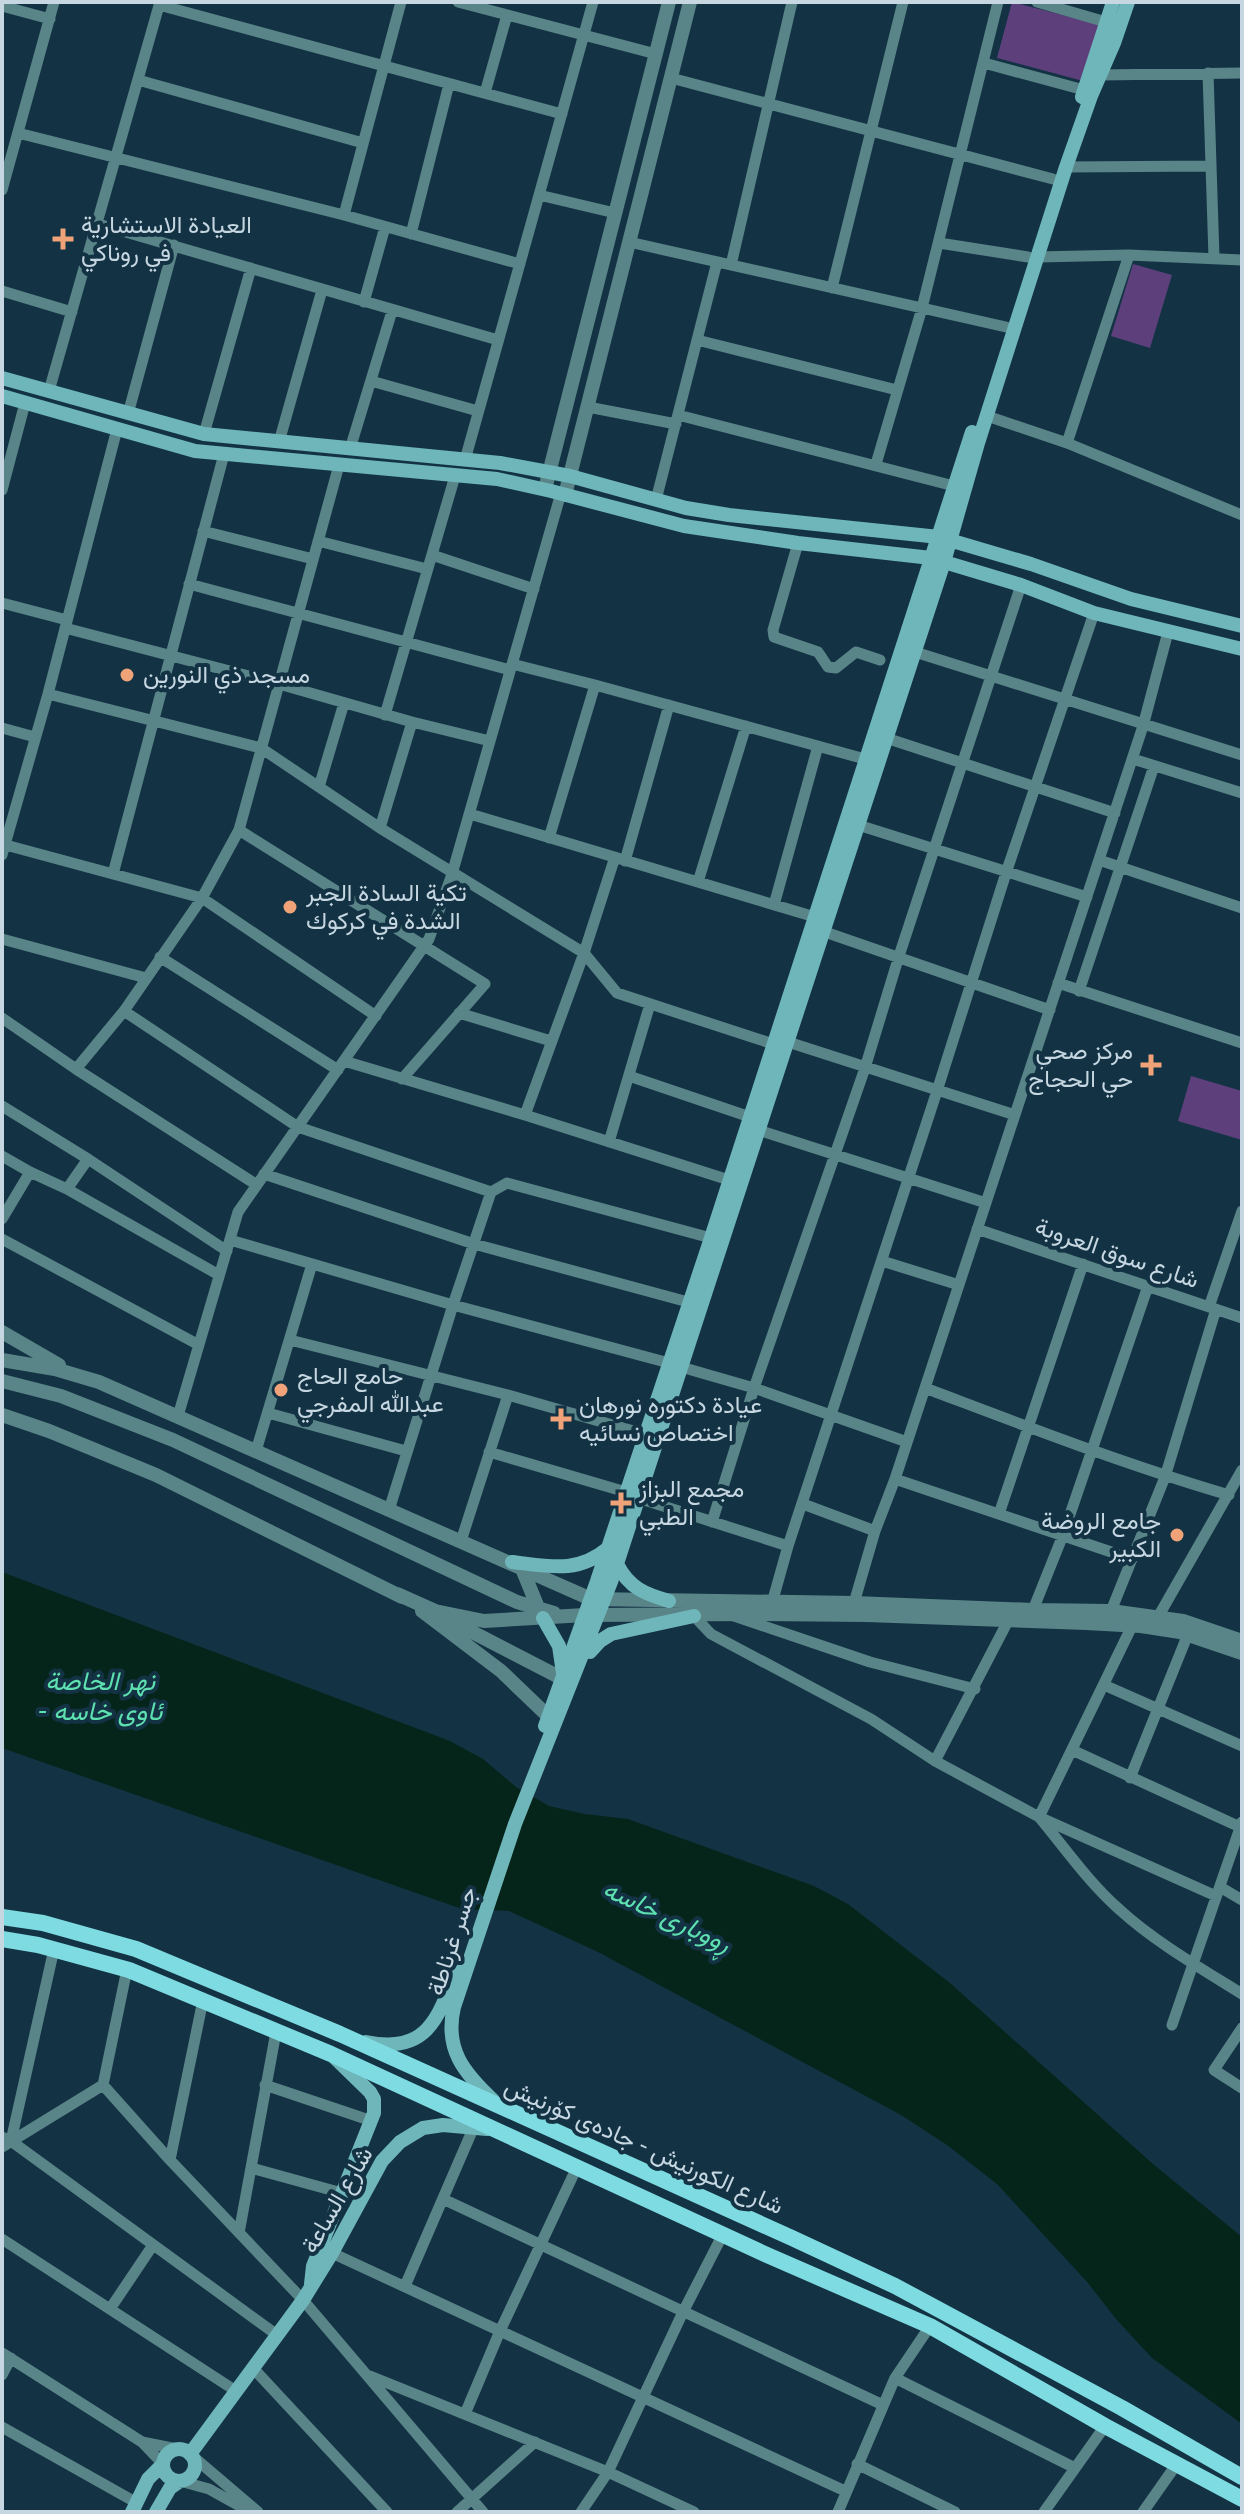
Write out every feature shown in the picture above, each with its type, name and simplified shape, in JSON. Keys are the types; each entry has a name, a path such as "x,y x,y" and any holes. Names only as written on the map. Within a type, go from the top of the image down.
{"main road":[{"path":"598,1599 608,1549 632,1495 758,1130 815,917 865,759 987,416 1053,179 1113,2"},
{"path":"945,538 954,486 1006,327 1128,2"},
{"path":"2,378 204,434 550,471 656,500 729,515 945,538 1131,599 1242,626"},
{"path":"2,396 195,451 497,479 684,526 938,560 1021,585 1094,613 1242,649"},
{"path":"530,1776 563,1679 617,1564 644,1434 675,1365 688,1302 750,1117 825,932 915,652 938,560"},
{"path":"516,1564 575,1566 589,1562 608,1549"},
{"path":"617,1564 625,1579 636,1589 669,1601"},
{"path":"530,1776 580,1665 592,1615"},
{"path":"541,1616 559,1646 563,1679"},
{"path":"580,1665 594,1646 611,1634 694,1616"},
{"name":"جسر غرناطة","path":"348,2038 396,2045 407,2043 429,2028 474,1932 530,1776"},
{"name":"شارع الكورنيش - جادەی کۆرنیش","path":"2,1917 43,1923 136,1949 348,2038 895,2286 1122,2408 1242,2477"},
{"name":"جسر غرناطة","path":"474,1932 454,2007 451,2032 462,2066 502,2109"},
{"name":"شارع الكورنيش - جادەی کۆرنیش","path":"2,1939 54,1949 127,1969 331,2054 475,2124 499,2131 930,2326 1105,2426 1242,2499"},
{"name":"شارع الساعة","path":"307,2295 313,2266 372,2121 374,2106 370,2092 331,2054"},
{"name":"شارع الساعة","path":"186,2452 307,2295 382,2161 400,2142 423,2128 475,2124"},
{"path":"802,2270 813,2248"},
{"path":"842,2288 851,2266"},
{"path":"134,2508 148,2479 163,2464 167,2455 171,2451 186,2452 194,2468 190,2477 170,2488 156,2512"},
{"path":"163,2464 166,2475 180,2481"}],"street":[{"path":"2,190 54,2"},
{"path":"344,215 401,2"},
{"path":"458,2 656,54"},
{"path":"465,460 593,2"},
{"path":"545,489 669,2"},
{"path":"178,1416 238,1212 425,945 452,874 570,476 690,2"},
{"path":"731,265 792,2"},
{"path":"832,288 903,2"},
{"path":"876,464 922,308 998,2"},
{"path":"1037,2 1106,22"},
{"path":"49,391 159,4 562,114"},
{"path":"2,6 50,19"},
{"path":"485,93 507,15"},
{"path":"984,63 1084,90"},
{"path":"1208,73 1214,257"},
{"path":"1100,75 1242,73"},
{"path":"671,78 1053,179"},
{"path":"138,80 363,143"},
{"path":"411,234 449,84"},
{"path":"18,133 344,215 520,264"},
{"path":"1066,167 1211,166"},
{"path":"539,195 615,213"},
{"path":"98,224 498,340"},
{"path":"364,302 385,227"},
{"path":"629,242 1006,327"},
{"path":"939,243 1033,257 1129,255 1242,260"},
{"path":"128,414 174,245"},
{"path":"1067,443 1129,255"},
{"path":"656,500 717,262"},
{"path":"204,434 251,268"},
{"path":"279,442 322,290"},
{"path":"2,291 72,312"},
{"path":"350,449 392,311"},
{"path":"697,340 897,390"},
{"path":"371,381 478,411"},
{"path":"2,490 25,403"},
{"path":"588,407 677,419 876,464 954,486"},
{"path":"987,416 1067,443 1242,515"},
{"path":"117,429 48,694 3,848 202,898 376,1016"},
{"path":"113,874 224,454"},
{"path":"76,1069 124,1011 202,898 239,830 339,465"},
{"path":"385,715 455,476"},
{"path":"203,531 313,559"},
{"path":"318,541 427,569"},
{"path":"798,543 773,630 774,637 818,652 828,667 836,668 856,652 880,660"},
{"path":"432,555 534,589"},
{"path":"189,584 406,642 595,685 865,759"},
{"path":"712,1522 754,1388 865,1068 1021,585"},
{"path":"2,603 170,655 490,741"},
{"path":"772,1603 1006,873 1094,613"},
{"path":"854,1603 875,1531 895,1479 1133,759 1168,632"},
{"path":"915,652 1242,755"},
{"path":"549,838 595,685"},
{"path":"48,694 261,748 452,874 584,953 617,993 1015,1115"},
{"path":"319,787 344,703"},
{"path":"525,1115 620,859 669,705"},
{"path":"380,828 412,722"},
{"path":"698,882 746,726"},
{"path":"2,728 35,737"},
{"path":"886,738 1115,813"},
{"path":"774,905 818,746"},
{"path":"1133,759 1242,793"},
{"path":"1079,991 1154,766"},
{"path":"470,814 815,917"},
{"path":"858,825 1087,897"},
{"path":"239,830 485,984 402,1079"},
{"path":"1099,860 1242,908"},
{"path":"825,932 1050,1010"},
{"path":"2,939 146,978"},
{"path":"160,957 341,1065 402,1079 525,1115 729,1180"},
{"path":"1058,983 1242,1043"},
{"path":"609,1142 650,1004"},
{"path":"124,1011 298,1127 491,1192"},
{"path":"459,1013 551,1041"},
{"path":"3,1023 257,1185"},
{"path":"629,1076 750,1117"},
{"path":"2,1106 228,1245 312,1264 675,1365 754,1388 907,1442"},
{"path":"758,1130 986,1203"},
{"path":"2,1156 219,1275"},
{"path":"67,1189 88,1159"},
{"path":"2,1219 30,1172"},
{"path":"264,1174 474,1244 688,1302"},
{"path":"389,1510 491,1192 507,1183 711,1238"},
{"path":"1111,1611 1165,1477 1242,1211"},
{"name":"شارع سوق العروبة","path":"977,1229 1242,1318"},
{"path":"2,1239 199,1345"},
{"path":"882,1261 959,1285"},
{"path":"256,1451 312,1264"},
{"path":"999,1514 1083,1264"},
{"path":"1033,1610 1093,1451 1148,1286"},
{"path":"2,1332 73,1373"},
{"path":"290,1340 508,1395 644,1434"},
{"path":"2,1360 73,1373 99,1382 598,1599 1111,1611 1206,1627 1242,1640"},
{"path":"2,1381 61,1396 173,1440 363,1528 541,1616 867,1615 1132,1626 1188,1634 1242,1653"},
{"path":"925,1388 1165,1477 1229,1495"},
{"path":"461,1541 508,1395"},
{"path":"268,1413 406,1451"},
{"path":"2,1415 156,1475 563,1679"},
{"path":"489,1452 788,1546"},
{"path":"1158,1617 1242,1470"},
{"path":"895,1479 1132,1559"},
{"path":"353,1494 363,1528"},
{"path":"803,1504 875,1531"},
{"path":"516,1564 541,1616"},
{"path":"397,1594 435,1611 470,1619 502,1621 566,1612 598,1599"},
{"path":"397,1594 501,1671 549,1717"},
{"path":"729,1615 870,1662 975,1689"},
{"path":"694,1616 711,1634 871,1719 935,1761 1039,1817 1242,1900"},
{"path":"935,1761 1008,1621"},
{"path":"1039,1817 1132,1626"},
{"path":"1130,1778 1188,1634"},
{"path":"1104,1685 1242,1746"},
{"path":"1072,1750 1241,1824 1172,2025"},
{"path":"1039,1817 1122,1912 1242,1994"},
{"path":"5,2142 54,1949"},
{"path":"5,2142 103,2085 127,1969"},
{"path":"170,2160 203,2000"},
{"path":"1242,2028 1214,2070 1242,2088"},
{"path":"239,2233 276,2032"},
{"path":"103,2085 239,2233 307,2295 366,2374 483,2512"},
{"path":"265,2085 372,2121"},
{"path":"405,2286 475,2124"},
{"path":"5,2142 277,2335"},
{"path":"465,2414 500,2331 577,2167"},
{"path":"251,2168 342,2193"},
{"path":"443,2199 883,2405"},
{"path":"581,2512 608,2472 723,2234"},
{"path":"2,2239 236,2391"},
{"path":"110,2309 153,2245"},
{"path":"332,2253 845,2491"},
{"path":"838,2512 895,2378 930,2326"},
{"path":"2,2375 6,2356 142,2442 163,2464"},
{"path":"253,2368 387,2512"},
{"path":"366,2374 608,2472 694,2512"},
{"path":"895,2378 1075,2468"},
{"path":"1044,2512 1105,2426"},
{"path":"2,2427 134,2508"},
{"path":"142,2442 186,2452 258,2512"},
{"path":"457,2512 535,2442"},
{"path":"857,2464 955,2512"},
{"path":"1143,2512 1176,2465"},
{"path":"180,2481 209,2489 251,2512"}],"shaded area":[{"path":"1012,2 1101,25 1083,81 997,58"},
{"path":"1133,264 1172,275 1150,348 1111,336"},
{"path":"1191,1076 1242,1091 1242,1140 1178,1121"}],"water":[{"name":"نهر الخاصة - ئاوی خاسە","path":"2,1572 450,1741 483,1759 516,1787 549,1806 628,1819 814,1886 848,1904 950,1983 1153,2164 1242,2237 1242,2424 1152,2358 997,2184 947,2145 901,2115 598,1952 509,1911 462,1909 2,1748"}],"place":[{"name":"العيادة الاستشارية في روناكي","path":"63,239"},
{"name":"مسجد ذي النورين","path":"127,675"},
{"name":"تكية السادة الجبر الشدة في كركوك","path":"290,907"},
{"name":"مركز صحي حي الحجاج","path":"1151,1065"},
{"name":"جامع الحاج عبدالله المفرجي","path":"281,1390"},
{"name":"عيادة دكتوره نورهان اختصاص نسائيه","path":"561,1419"},
{"name":"مجمع البزاز الطبي","path":"621,1503"},
{"name":"جامع الروضة الكبير","path":"1177,1535"}],"water label":[{"name":"ڕووباری خاسە","path":"667,1916"}]}
